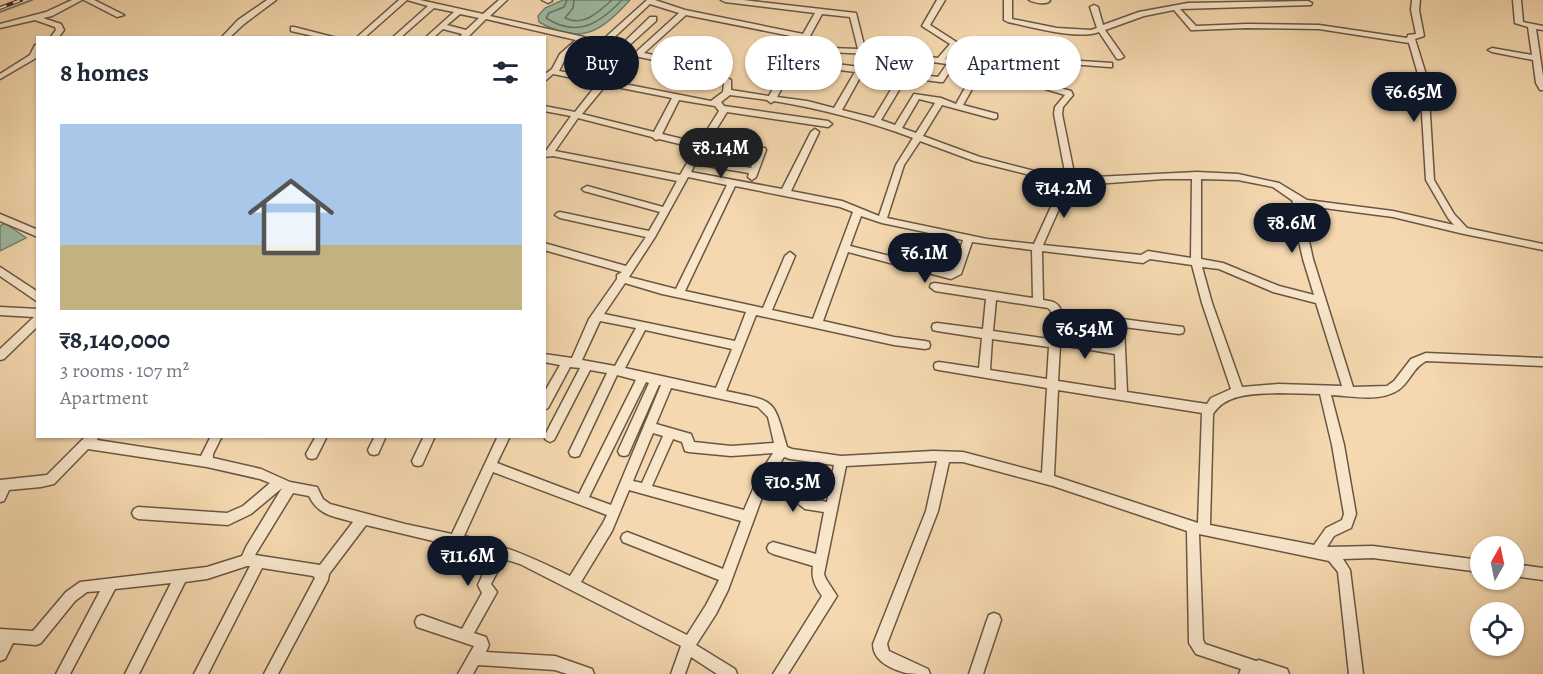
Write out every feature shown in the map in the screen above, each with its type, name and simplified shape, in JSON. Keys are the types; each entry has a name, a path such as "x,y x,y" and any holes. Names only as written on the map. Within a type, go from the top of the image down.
{"street":[{"path":"0,26 54,12 78,0"},
{"path":"88,0 120,15"},
{"path":"226,36 241,21 272,0"},
{"path":"362,36 403,0"},
{"path":"411,0 571,36"},
{"path":"448,8 458,0"},
{"path":"442,26 464,35 502,0"},
{"path":"725,0 820,8 853,15 858,36"},
{"path":"940,60 954,43 926,26 941,0"},
{"path":"1008,0 1007,19 1010,21 1058,30 1101,30 1132,16 1175,8 1213,4 1308,3"},
{"path":"1033,0 1046,1"},
{"path":"1416,0 1415,10 1420,36 1411,37 1424,81 1430,180 1434,191 1464,231"},
{"path":"1517,0 1519,22 1543,28"},
{"path":"612,36 651,1 684,12 800,36"},
{"path":"397,36 431,3"},
{"path":"1094,7 1101,30 1120,57"},
{"path":"806,36 820,8"},
{"path":"1175,8 1194,28 1319,27 1413,41"},
{"path":"430,36 459,11"},
{"path":"639,53 684,12"},
{"path":"636,15 672,23"},
{"path":"35,17 58,26 60,30 55,36"},
{"path":"638,36 653,19"},
{"path":"1532,26 1543,88"},
{"path":"294,29 325,36"},
{"path":"1492,50 1537,58"},
{"path":"0,77 33,56 36,51"},
{"path":"546,78 564,54"},
{"path":"550,437 577,362 597,316 666,211 692,161 702,147 727,92 728,82 707,70 639,55"},
{"path":"934,59 946,61"},
{"path":"1081,63 1109,65"},
{"path":"552,71 564,74"},
{"path":"934,79 940,80 946,71"},
{"path":"837,111 854,78"},
{"path":"596,90 547,153 732,183 842,204 882,220 969,238 1143,259 1148,255 1196,261 1220,266 1277,289 1320,300"},
{"path":"639,90 828,124"},
{"path":"771,100 776,90"},
{"path":"876,121 895,90"},
{"path":"959,106 968,90"},
{"path":"1038,303 1037,247 1069,181 1058,114 1059,107 1069,94 1057,90"},
{"path":"727,92 797,102 876,121 977,159 1069,181 1197,175 1238,177 1269,182 1281,187 1298,200 1393,214 1543,247"},
{"path":"898,128 915,97 940,101 994,116"},
{"path":"656,137 676,98"},
{"path":"882,220 894,178 940,101"},
{"path":"546,108 702,147"},
{"path":"786,193 815,132"},
{"path":"748,186 762,150"},
{"path":"692,161 754,171"},
{"path":"1197,175 1196,261 1207,303 1238,392"},
{"path":"680,294 732,183"},
{"path":"586,189 666,211"},
{"path":"1298,200 1296,206 1305,249 1349,392"},
{"path":"817,323 858,211"},
{"path":"560,215 652,235"},
{"path":"0,217 36,233"},
{"path":"955,290 958,271 969,238"},
{"path":"546,247 680,294 925,345"},
{"path":"844,248 940,274 951,275 958,271"},
{"path":"766,312 790,256"},
{"path":"0,271 36,298"},
{"path":"934,287 1054,306 1056,314 1054,384 1048,480"},
{"path":"984,374 991,296"},
{"path":"26,312 36,301"},
{"path":"719,394 753,309"},
{"path":"0,311 36,313"},
{"path":"1056,314 1179,330"},
{"path":"597,316 738,346"},
{"path":"0,356 36,321"},
{"path":"1119,322 1122,395"},
{"path":"575,452 616,370 642,326"},
{"path":"937,327 1120,351"},
{"path":"1282,674 1250,670 1201,649 1196,643 1197,528 1206,505 1208,409 1214,402 1238,392 1269,388 1370,392 1394,388 1410,366 1426,357 1543,362"},
{"path":"546,359 577,362 761,403 773,414 782,449"},
{"path":"546,402 577,362"},
{"path":"939,366 1208,409"},
{"path":"582,500 643,377"},
{"path":"573,584 606,531 649,428 662,381"},
{"path":"624,451 662,381"},
{"path":"1320,552 1330,532 1347,524 1350,514 1338,445 1324,391"},
{"path":"649,428 689,439 689,447 731,451 782,449 790,454 841,461 963,457 1048,480 1197,528 1320,552 1334,557 1344,570 1356,674"},
{"path":"645,489 670,433"},
{"path":"207,462 207,453 217,438"},
{"path":"312,454 321,438"},
{"path":"374,450 380,438"},
{"path":"418,461 429,438"},
{"path":"456,539 503,438"},
{"path":"0,497 3,485 50,480 90,440 261,474 285,484 313,491 319,503 327,509 405,530 456,539 523,559 686,641 688,648 730,674"},
{"path":"678,674 688,646 727,578 748,518 774,459 782,449"},
{"path":"923,674 884,656 880,650 880,644 932,511 944,456"},
{"path":"780,674 828,600 828,592 818,578 841,461"},
{"path":"489,466 614,512"},
{"path":"138,513 228,519 247,510 285,484"},
{"path":"201,674 253,561 250,550 285,484"},
{"path":"625,484 748,518"},
{"path":"762,486 795,494 805,502 831,508"},
{"path":"271,674 312,600 322,573 363,519"},
{"path":"627,538 727,578"},
{"path":"773,548 821,562"},
{"path":"465,636 490,591 484,585 501,551"},
{"path":"1320,552 1362,551 1470,565"},
{"path":"0,654 4,637 36,638 77,590 85,586 207,573 253,561 322,573"},
{"path":"1524,571 1543,574"},
{"path":"132,674 181,576"},
{"path":"63,674 111,584"},
{"path":"976,674 994,620"},
{"path":"422,622 482,643 465,674"},
{"path":"474,658 555,663 587,674"}],"water":[{"path":"563,0 630,0 599,27 578,34 553,29 539,22 538,16 545,8"},
{"path":"5,223 26,238 0,251 0,226"}],"waterway":[{"path":"0,12 32,0"}],"railway":[{"path":"0,8 21,0"}]}
